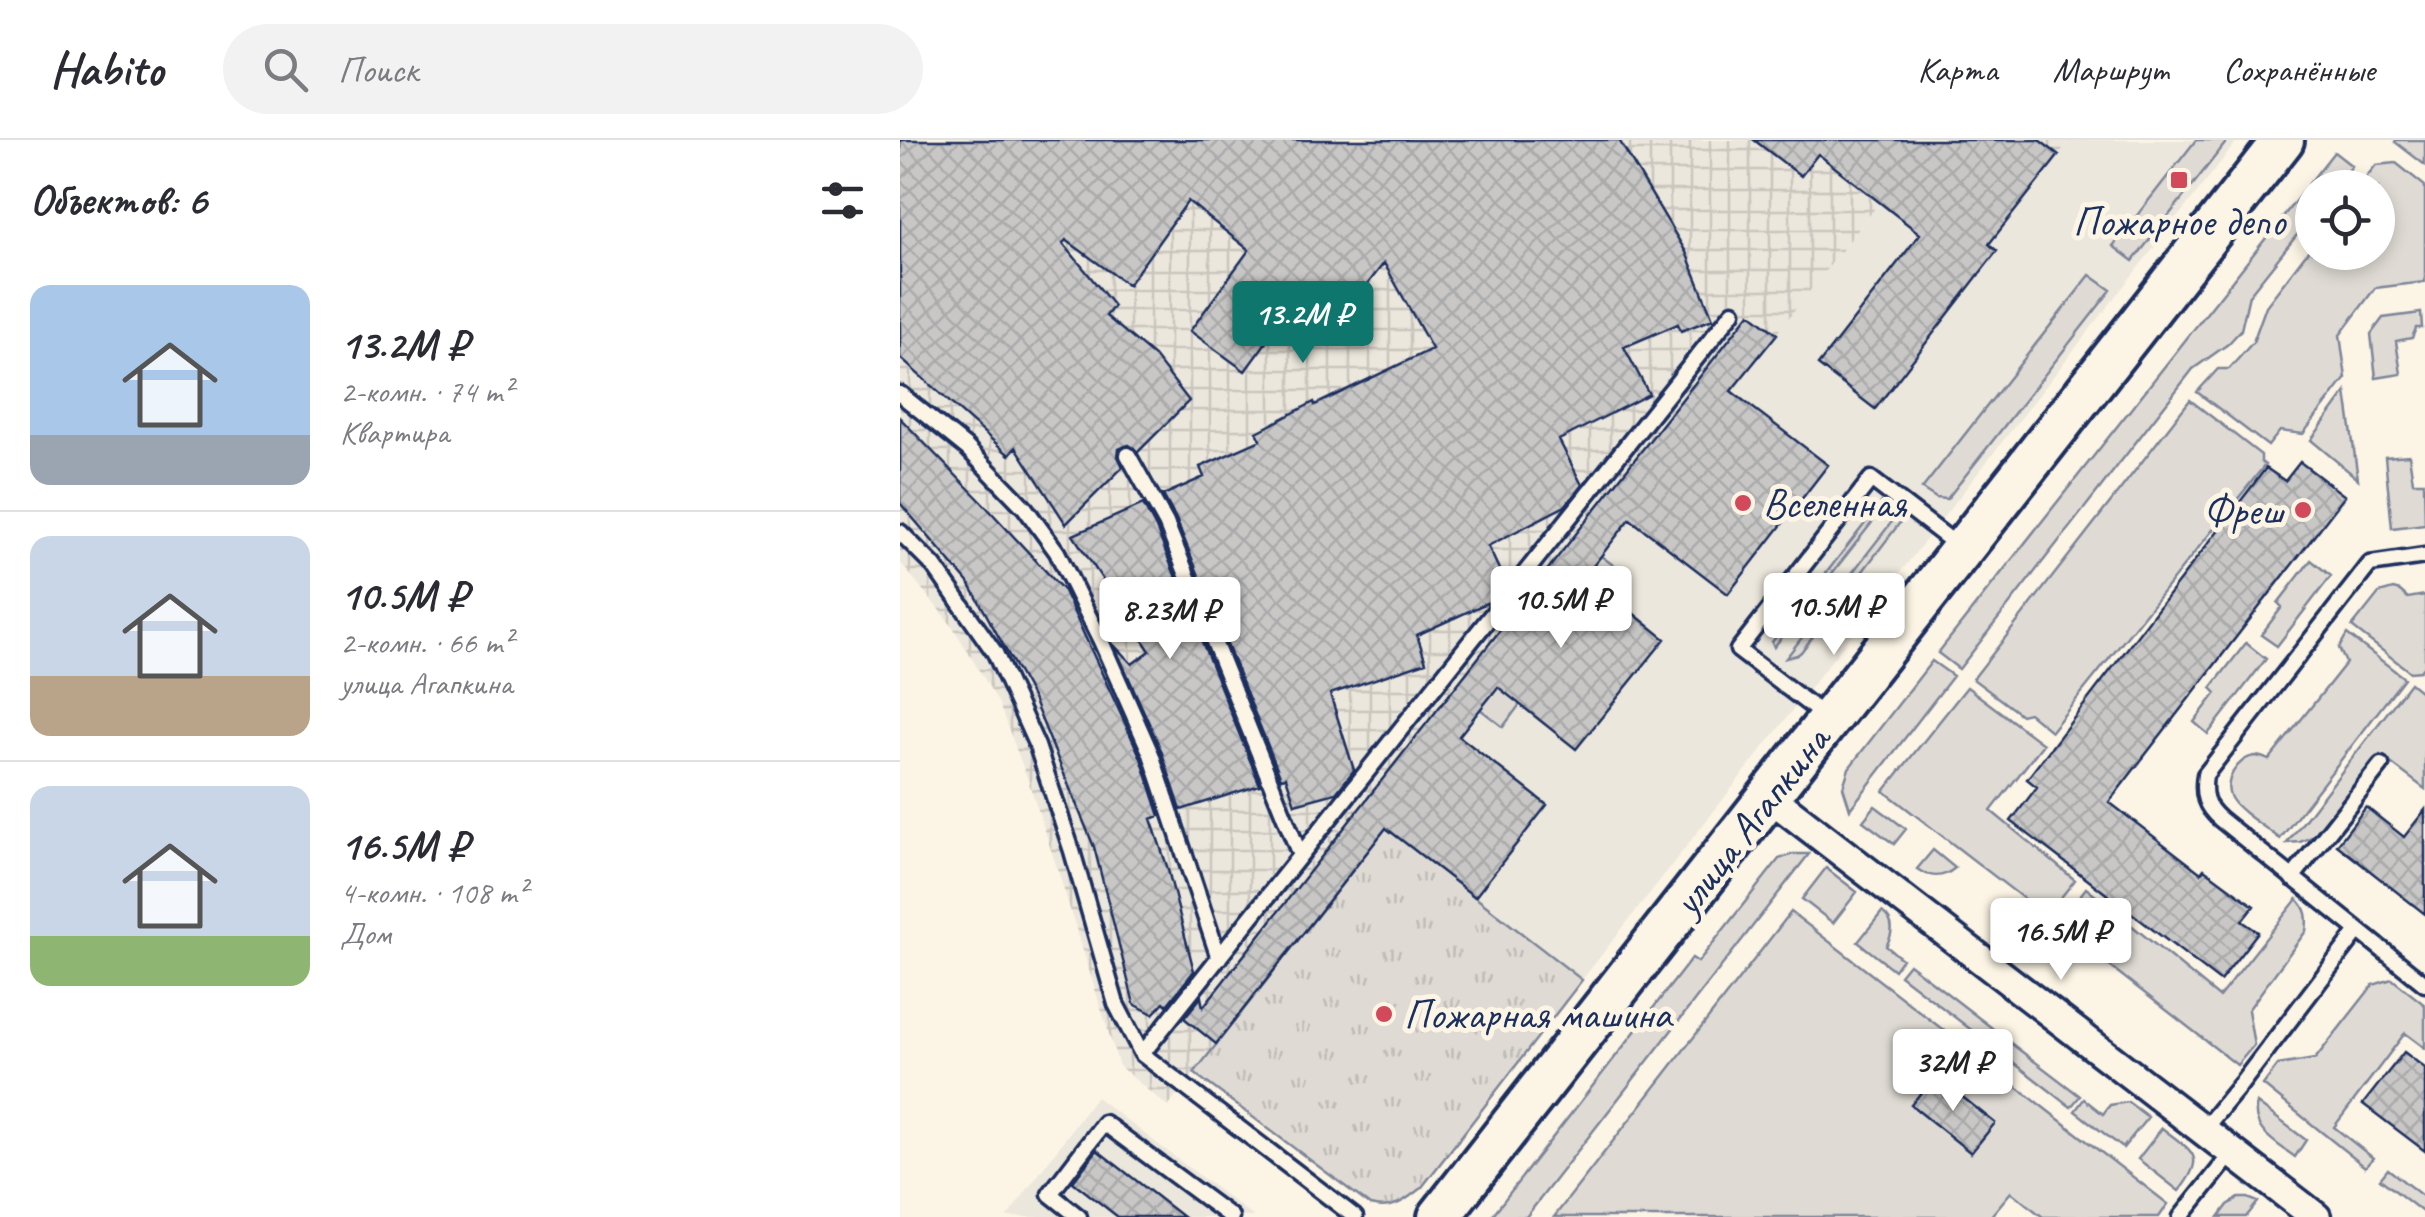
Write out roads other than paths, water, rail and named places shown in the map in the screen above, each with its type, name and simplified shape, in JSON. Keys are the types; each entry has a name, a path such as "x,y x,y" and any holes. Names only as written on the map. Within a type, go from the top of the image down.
{"main road":[{"name":"улица Агапкина","path":"1439,1217 2283,140"}],"street":[{"path":"1770,797 2316,1217"}],"lane":[{"path":"1142,1054 1733,312"},
{"path":"900,394 967,448 1024,508 1057,552 1151,754 1218,958"},
{"path":"1128,455 1166,523 1300,856"},
{"path":"1830,720 1738,650 1750,634 1872,480 1963,550"},
{"path":"900,532 934,566 995,653 1037,746 1116,1004 1142,1054 1355,1217"},
{"path":"2425,556 2370,564 2205,775 2203,792 2209,809 2425,984"},
{"path":"2292,878 2380,765"},
{"path":"2204,1129 2357,932"},
{"path":"1079,1217 1050,1194 1104,1122 1231,1217"},
{"path":"2181,1217 2233,1152"}],"place":[{"name":"Пожарное депо","path":"2179,180"},
{"name":"Вселенная","path":"1743,503"},
{"name":"Фреш","path":"2303,510"},
{"name":"Пожарная машина","path":"1384,1014"}]}
